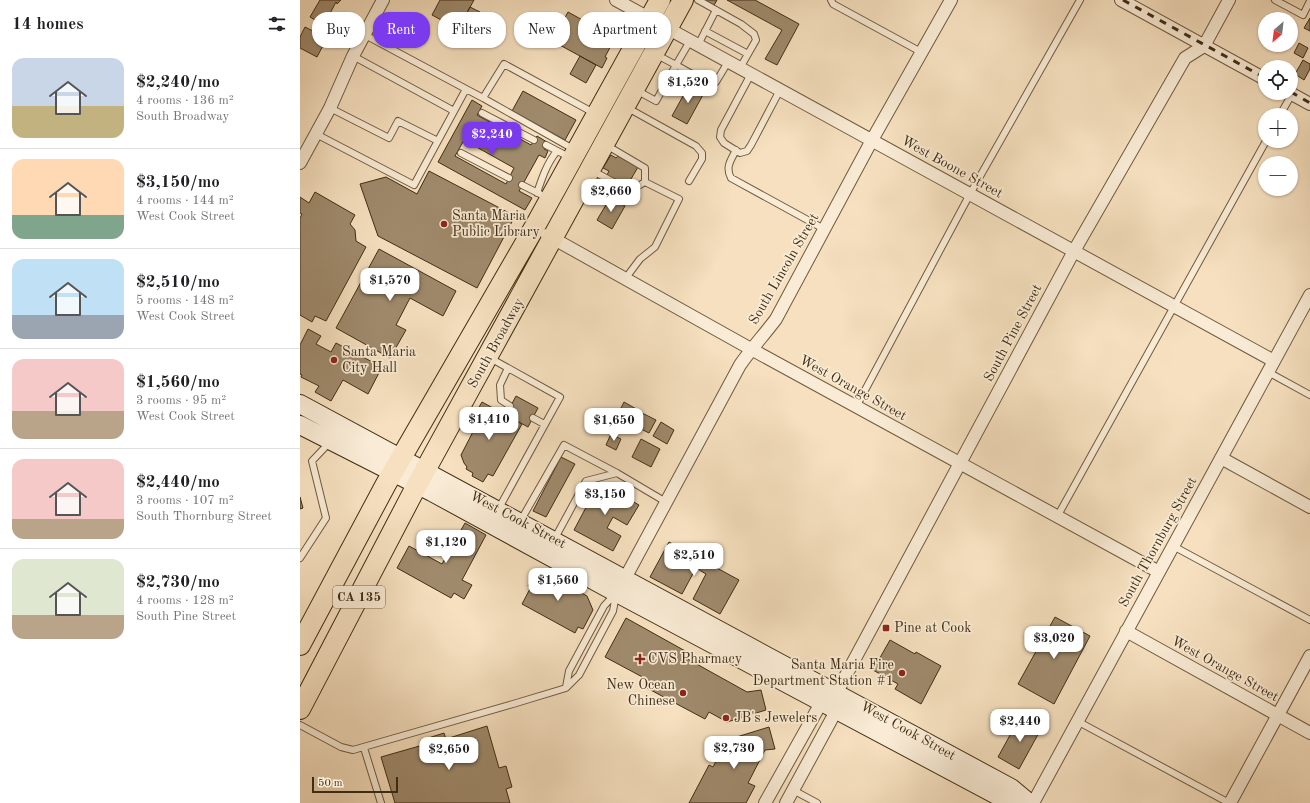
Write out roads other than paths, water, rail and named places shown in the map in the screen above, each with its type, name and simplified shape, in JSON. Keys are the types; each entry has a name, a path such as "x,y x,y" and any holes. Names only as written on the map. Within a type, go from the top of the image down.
{"main road":[{"name":"South Broadway","path":"654,12 660,0"},
{"name":"South Broadway","path":"671,23 683,0"},
{"name":"South Broadway","path":"300,645 397,465 534,228 544,196 569,153 597,115 634,48"},
{"name":"South Broadway","path":"300,709 421,478 657,48"}],"street":[{"path":"365,33 384,0"},
{"name":"West Boone Street","path":"616,0 637,12"},
{"name":"South Lincoln Street","path":"616,593 626,578 740,365 776,319 872,140 951,0"},
{"path":"1121,0 1258,75"},
{"name":"South Pine Street","path":"765,803 837,692 1074,251 1185,58 1204,46 1229,0"},
{"name":"West Boone Street","path":"671,31 1274,362"},
{"path":"300,163 330,108 357,48"},
{"path":"1298,98 1310,104"},
{"name":"West Orange Street","path":"534,228 751,349 1159,572"},
{"name":"South Thornburg Street","path":"1033,803 1310,296"},
{"path":"300,404 397,465 421,478"},
{"path":"300,425 331,441 397,465"},
{"path":"1221,458 1310,507"},
{"name":"West Cook Street","path":"421,478 498,509 837,692 1010,788 1029,803"},
{"name":"West Cook Street","path":"421,478 616,593 828,707 1004,799 1022,803"},
{"name":"West Orange Street","path":"1126,632 1310,733"},
{"path":"1229,803 1310,656"},
{"name":"South Pine Street","path":"786,803 793,790 828,707"}],"lane":[{"path":"698,0 741,24 754,34 756,40 748,54 746,71 721,130 720,137 724,143 740,153 747,151 780,90"},
{"path":"831,0 832,4 922,52"},
{"path":"856,406 970,194 1080,0"},
{"path":"1275,0 1302,15 1310,1"},
{"path":"630,98 656,101 676,65 706,31 716,10"},
{"path":"706,31 748,54"},
{"path":"365,36 483,98 569,153"},
{"path":"654,53 708,84 713,84 716,82 728,62"},
{"path":"353,56 454,111"},
{"path":"483,98 504,64 597,115"},
{"path":"316,134 414,185 466,89"},
{"path":"630,98 696,146 702,153 702,158 690,181"},
{"path":"330,108 389,138 398,121 438,141"},
{"path":"482,113 534,140"},
{"path":"604,144 644,168 645,182"},
{"path":"546,145 569,153"},
{"path":"1057,517 1262,148"},
{"path":"736,150 728,165 728,173 731,178 824,229"},
{"path":"461,153 509,178"},
{"path":"590,169 631,190 645,182"},
{"path":"625,279 640,259 655,247 679,199 645,182"},
{"path":"522,185 544,196"},
{"path":"488,357 560,397 498,509"},
{"path":"508,368 500,385 501,400 510,406"},
{"path":"1268,372 1310,395"},
{"path":"533,418 544,424"},
{"path":"300,558 326,518 312,462 331,441"},
{"path":"520,521 564,445 617,473 666,502"},
{"path":"554,539 586,481 617,473"},
{"path":"1173,546 1310,620"},
{"path":"300,725 341,747 353,750 566,688 579,675 613,611 616,593"},
{"path":"566,688 569,671 604,606 616,593"},
{"path":"1077,721 1229,803"},
{"path":"364,748 381,803"},
{"path":"793,790 817,803"}],"railway":[{"path":"1123,0 1258,74"},
{"path":"1298,96 1310,103"}],"place":[{"name":"Santa Maria Public Library","path":"444,224"},
{"name":"Santa Maria City Hall","path":"334,360"},
{"name":"Pine at Cook","path":"886,628"},
{"name":"CVS Pharmacy","path":"640,659"},
{"name":"Santa Maria Fire Department Station #1","path":"902,673"},
{"name":"New Ocean Chinese","path":"683,693"},
{"name":"JB's Jewelers","path":"726,718"}]}
